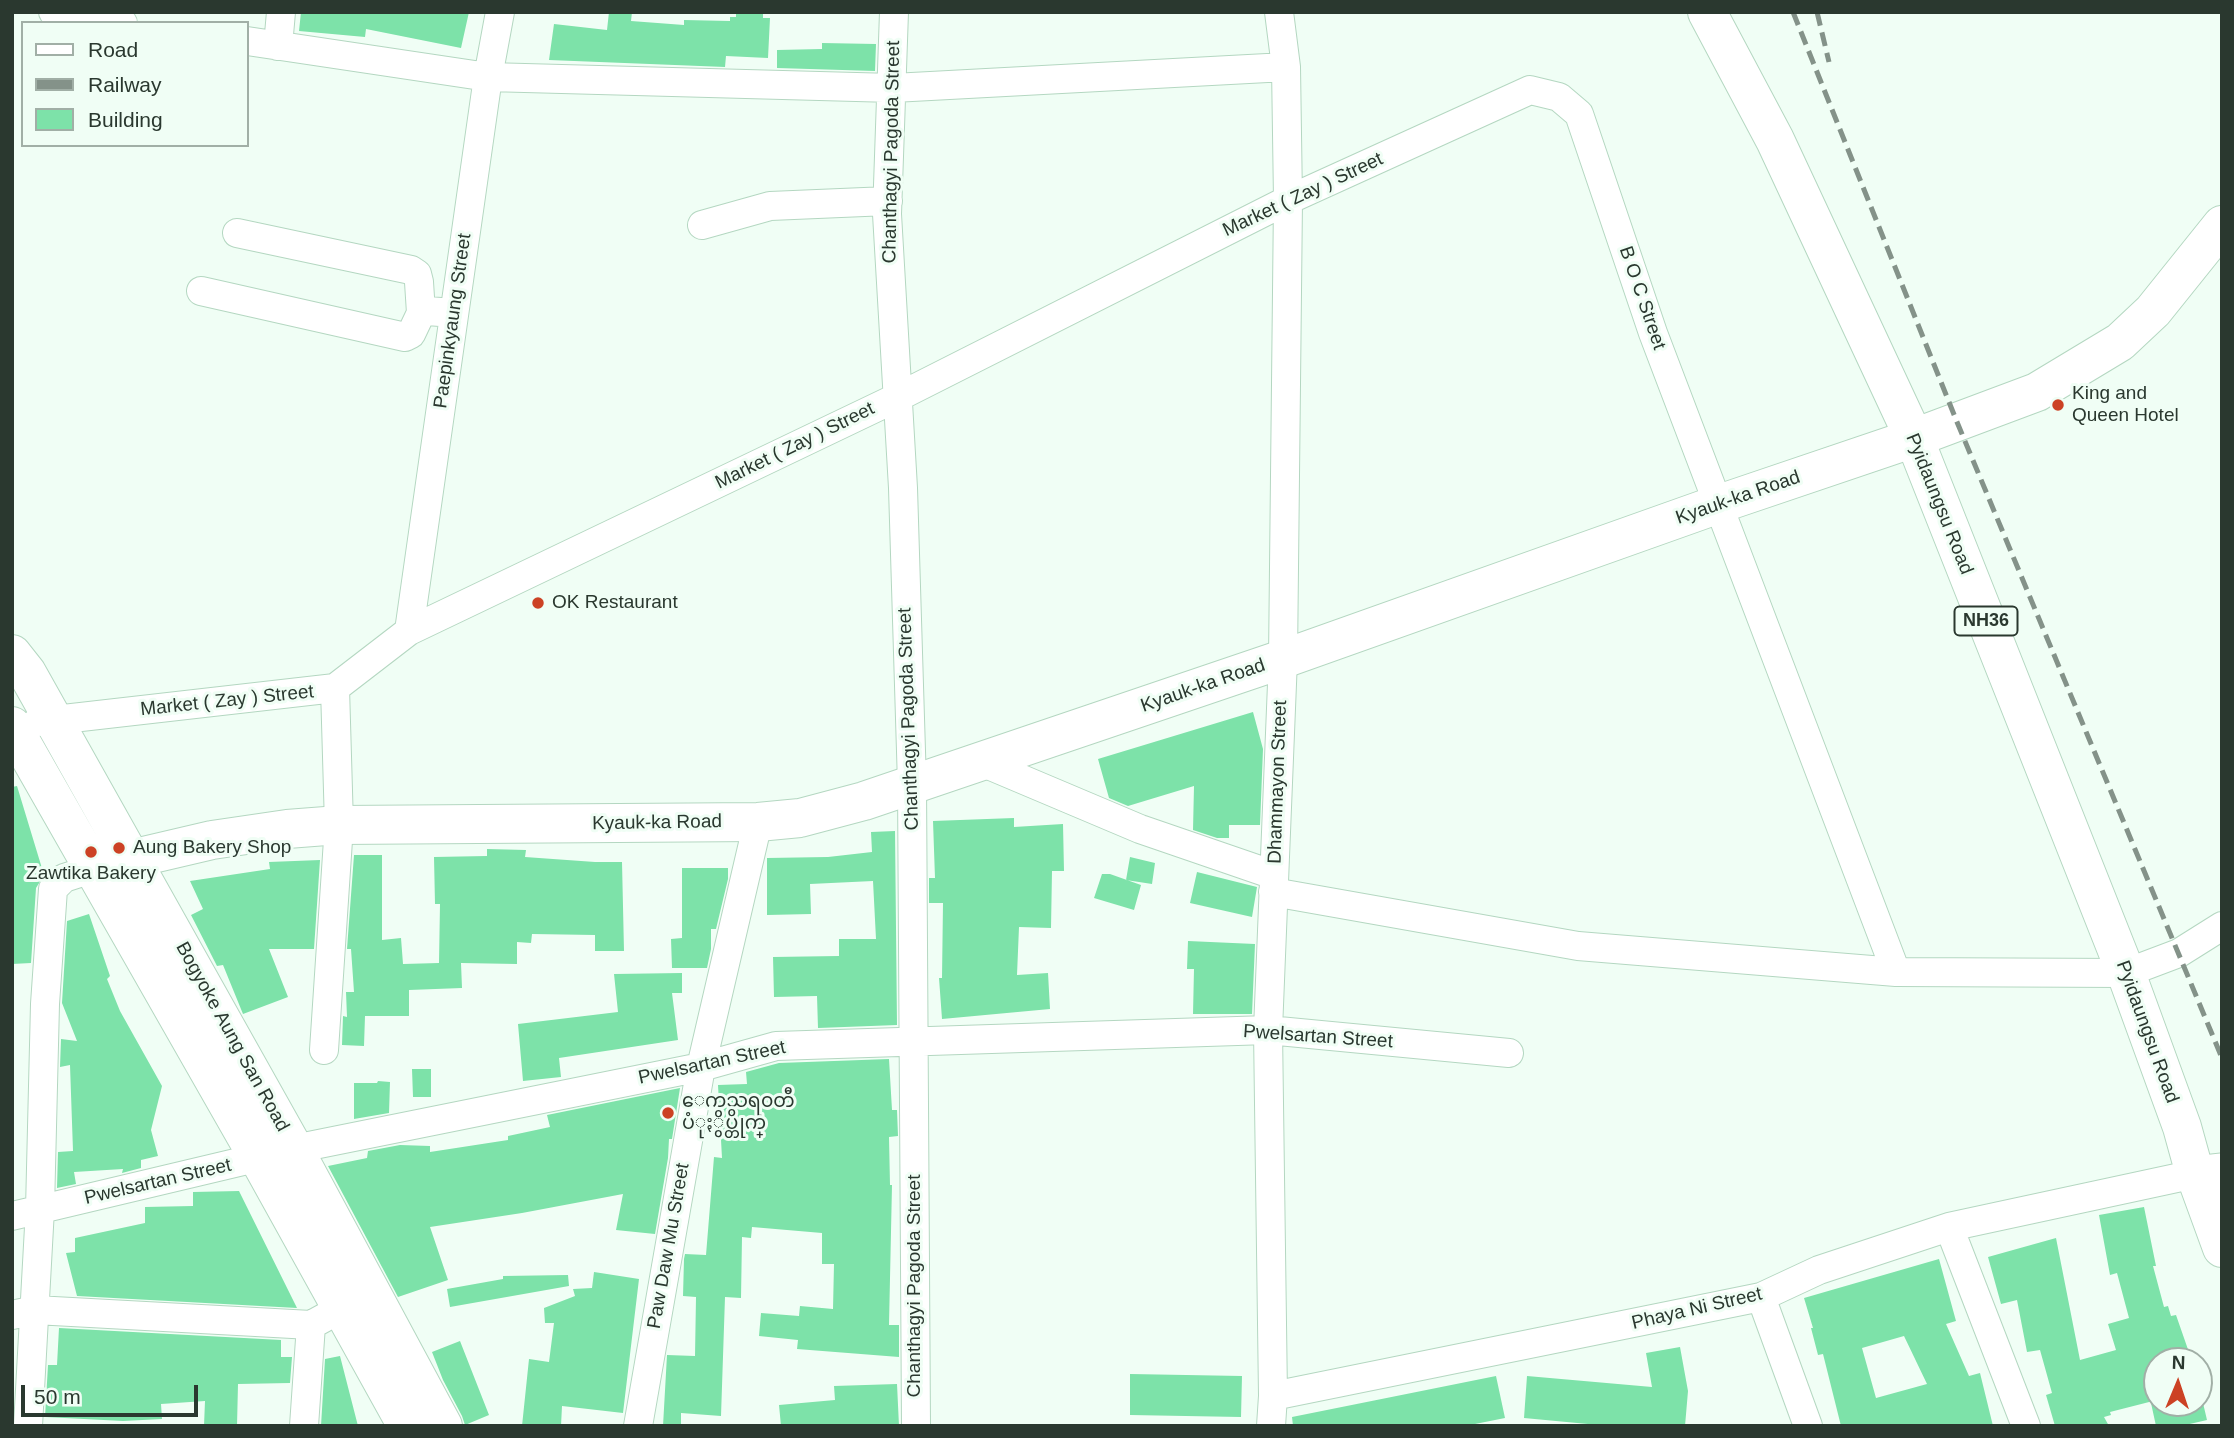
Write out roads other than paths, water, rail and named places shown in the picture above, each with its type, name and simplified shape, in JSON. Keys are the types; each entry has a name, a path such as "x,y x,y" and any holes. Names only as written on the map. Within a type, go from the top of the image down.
{"main road":[{"name":"Pyidaungsu Road","path":"1707,12 1775,140 1914,438 2126,973 2182,1127 2208,1173 2222,1248"},
{"name":"Kyauk-ka Road","path":"92,869 212,840 287,829 339,825 758,822 800,818 864,801 1283,659 1719,503 1914,438 2037,391 2120,342 2153,311 2222,225"},
{"name":"Bogyoke Aung San Road","path":"12,653 27,673 131,858 276,1154 343,1312 407,1426"},
{"name":"Bogyoke Aung San Road","path":"12,726 92,869 276,1154"},
{"name":"Bogyoke Aung San Road","path":"343,1312 443,1426"}],"street":[{"path":"53,12 110,21"},
{"path":"278,46 281,12"},
{"name":"Paepinkyaung Street","path":"409,631 488,77 500,12"},
{"name":"Chanthagyi Pagoda Street","path":"894,12 888,201 896,398 903,488 912,784 916,1426"},
{"name":"Dhammayon Street","path":"1271,1426 1273,1396 1268,1030 1283,659 1287,200 1286,67 1279,12"},
{"path":"248,41 488,77 893,88 1286,67"},
{"name":"Market ( Zay ) Street","path":"12,726 335,688 409,631 896,398 1287,200 1530,90 1559,97"},
{"name":"B O C Street","path":"1559,97 1579,114 1653,333 1896,972"},
{"path":"702,225 770,206 888,201"},
{"path":"201,291 405,337 411,334 421,313 419,282 417,274 411,270 237,233"},
{"path":"421,313 454,313"},
{"path":"324,1049 339,825 335,688"},
{"path":"979,761 1274,884 1578,946 1896,972 2126,973 2179,953 2222,926"},
{"name":"Paw Daw Mu Street","path":"638,1426 701,1067 758,822"},
{"path":"28,1426 24,1312 40,1209 45,1004 53,889 64,878 92,869"},
{"name":"Pwelsartan Street","path":"12,1216 276,1154 701,1067 776,1046 1268,1030 1509,1053"},
{"name":"Phaya Ni Street","path":"1273,1396 1761,1297 1819,1269 1949,1227 2208,1173"},
{"path":"1949,1227 2026,1426"},
{"path":"1761,1297 1808,1426"},
{"path":"24,1312 343,1312 304,1426"}],"railway":[{"path":"1793,12 1957,422 2222,1058"},
{"path":"1817,12 1829,62"}],"place":[{"name":"King and Queen Hotel","path":"2058,405"},
{"name":"OK Restaurant","path":"538,603"},
{"name":"Aung Bakery Shop","path":"119,848"},
{"name":"Zawtika Bakery","path":"91,852"},
{"name":"ေကသရ၀တီ ပံုႏွိပ္တိုက္","path":"668,1113"}]}
